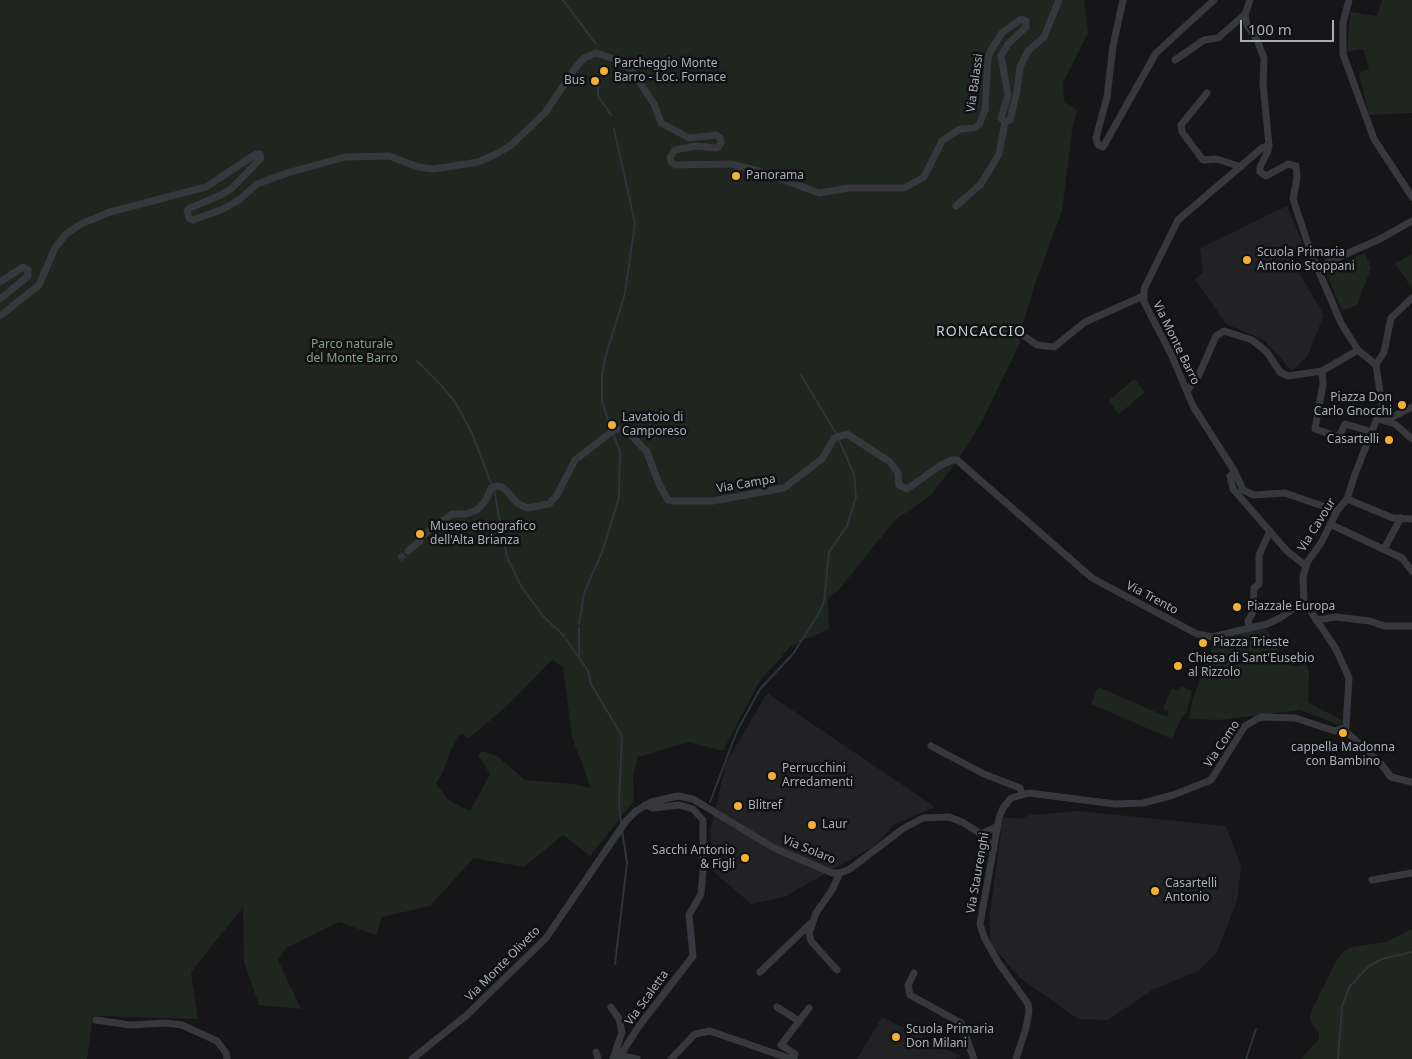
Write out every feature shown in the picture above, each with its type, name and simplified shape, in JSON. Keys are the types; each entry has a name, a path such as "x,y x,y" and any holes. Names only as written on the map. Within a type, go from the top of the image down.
{"street":[{"path":"956,206 981,184 999,154 1005,122 1010,120 1020,67 1024,57 1044,37 1059,0"},
{"path":"1123,0 1113,46 1107,97 1096,138 1098,145 1103,147 1156,53 1214,0"},
{"path":"1175,60 1204,40 1218,38 1245,14 1250,0"},
{"path":"1349,0 1343,23 1343,54 1374,139 1412,197"},
{"path":"1245,14 1247,25 1257,40 1264,58 1263,84 1269,145 1260,172 1266,176 1288,164 1296,166 1298,178 1293,200 1317,266 1341,323 1358,350 1376,365 1384,352 1390,318 1412,298"},
{"name":"Via Balassi","path":"0,316 39,285 56,248 66,234 81,224 110,212 206,187 256,154 260,154 260,158 232,188 221,195 190,208 188,211 189,218 193,220 228,207 257,184 287,173 345,157 389,156 418,167 434,169 478,162 510,146 545,113 584,58 596,53 620,61 632,71 654,104 661,123 689,138 716,135 720,138 721,143 717,148 695,146 676,150 670,157 671,162 675,165 731,164 759,171 819,193 865,188 904,188 915,184 924,177 942,141 960,129 974,128 979,125 985,110 988,58 991,50 1002,33 1021,19 1026,21 1025,30 1008,44 1001,56 1008,95 1002,118 1005,122"},
{"path":"1207,94 1182,125 1182,132 1203,160 1217,160 1241,167"},
{"name":"Via Monte Barro","path":"1269,145 1262,148 1178,220 1144,289 1144,302 1172,356 1193,406 1235,472 1243,490 1248,494 1254,495 1285,493 1337,511"},
{"path":"1317,266 1380,240 1412,221"},
{"path":"0,282 23,267 28,270 28,276 0,300"},
{"path":"1006,330 1020,333 1037,345 1054,347 1085,322 1143,296"},
{"path":"1187,392 1198,376 1216,336 1224,330 1252,340 1267,352 1284,375 1292,377 1322,371 1358,350"},
{"name":"Via Cavour","path":"1304,601 1303,590 1306,566 1337,511 1348,499 1354,474 1378,419 1383,399 1376,365"},
{"path":"1322,371 1323,384 1315,429 1339,438 1345,424 1366,430"},
{"path":"1385,421 1412,407"},
{"path":"1378,419 1395,424 1412,439"},
{"name":"Via Campa","path":"425,534 452,514 466,514 476,510 486,500 494,487 504,488 517,503 527,508 548,504 557,495 575,460 614,430 622,429 648,452 659,484 668,500 673,501 713,501 784,488 823,458 834,438 847,434 883,456 895,467 900,485 906,489 941,465 952,460 958,460 1092,578"},
{"path":"1235,472 1230,476 1233,489 1287,551 1306,566"},
{"path":"1348,499 1393,518 1412,519"},
{"path":"1384,549 1401,518"},
{"path":"1330,524 1406,560 1412,571"},
{"path":"1270,531 1259,555 1259,584 1254,588 1253,612 1248,620 1249,629 1272,622 1304,601 1336,649 1349,678 1348,723 1343,729 1378,760 1391,777 1412,782"},
{"path":"408,551 420,541"},
{"name":"Via Trento","path":"1092,578 1164,615 1187,631 1204,636 1212,636 1249,629"},
{"path":"1316,620 1336,617 1370,620 1384,626 1412,626"},
{"name":"Via Como","path":"1022,793 1115,804 1143,803 1173,796 1211,780 1245,726 1257,718 1295,718 1335,732 1343,729"},
{"path":"931,746 984,774 1020,788 1022,793 1011,798 1003,808 998,826 981,834"},
{"name":"Via Solaro","path":"648,803 678,796 693,799 791,857 822,870 840,873 850,869 904,828 923,818 949,817 962,822 981,834 994,848"},
{"name":"Via Scaletta","path":"620,1057 639,1026 693,956 689,915 700,894 703,820 693,809 680,805 652,808 648,803"},
{"name":"Via Monte Oliveto","path":"412,1059 468,1014 546,938 618,832 636,811 648,803"},
{"name":"Via Staurenghi","path":"998,826 980,924 984,937 998,962 1028,1004 1030,1011 1016,1059"},
{"path":"1372,880 1412,872"},
{"path":"837,970 811,941 809,933 811,924 840,873"},
{"path":"760,972 811,924"},
{"path":"914,973 908,985 910,995 961,1023 974,1059"},
{"name":"Via Scaletta","path":"611,1007 619,1018 622,1032 613,1059"},
{"path":"777,1007 799,1021"},
{"path":"671,1059 696,1034 710,1031 793,1059 795,1054 781,1044 809,1008"},
{"path":"96,1020 130,1025 165,1023 182,1025 217,1041 228,1059"},
{"path":"620,1057 638,1059"}],"shaded area":[{"path":"1287,206 1304,246 1291,254 1295,266 1324,315 1307,357 1292,371 1264,340 1226,324 1195,279 1203,273 1200,248"},
{"path":"767,693 935,807 893,825 876,845 784,897 751,904 714,872 710,831 726,763"},
{"path":"1079,811 1226,826 1241,866 1237,901 1217,952 1198,971 1152,990 1108,1020 1078,1019 1020,978 990,943 990,912 1003,817 1020,819 1030,815"},
{"name":"Scuola Primaria Don Milani","path":"882,1017 961,1056 955,1059 857,1059"}],"green space":[{"name":"Parco naturale del Monte Barro","path":"0,0 1084,0 1088,33 1063,83 1064,102 1077,110 1072,131 1062,211 1036,281 1020,333 1020,343 981,423 956,463 930,496 895,520 837,592 828,598 829,629 791,646 759,682 723,751 689,742 638,757 633,776 634,801 590,856 563,835 524,867 474,858 430,906 382,917 376,935 339,922 286,948 278,960 301,1009 259,1005 244,962 243,907 191,972 198,1019 93,1016 87,1059 0,1059","holes":["552,660 563,667 572,737 591,788 574,784 525,780 497,756 482,751 478,755 490,774 470,811 448,800 436,783 459,736 462,734 469,738 507,706"]},
{"path":"1382,0 1412,0 1412,113 1369,115 1359,73 1369,69 1363,49 1347,52 1350,12 1377,16"},
{"path":"1365,253 1371,268 1357,305 1342,311 1325,270"},
{"path":"1412,254 1412,288 1395,264"},
{"path":"1134,379 1145,392 1119,414 1108,401"},
{"path":"1264,627 1275,642 1283,663 1297,667 1306,663 1309,673 1308,702 1343,721 1339,725 1300,710 1218,720 1189,719 1193,698 1207,661 1211,660 1212,639 1242,635"},
{"path":"1181,686 1192,691 1187,712 1181,719 1172,739 1091,704 1098,687 1167,717 1169,711 1163,709 1172,688 1178,691"},
{"path":"1412,929 1412,1059 1301,1059 1319,1039 1319,1034 1310,1019 1311,1012 1337,959 1344,951 1352,947 1386,942"}],"waterway":[{"path":"563,0 596,44"},
{"path":"598,84 598,96 611,115"},
{"path":"611,429 602,401 602,376 605,358 625,293 635,223 614,129"},
{"path":"417,361 455,402 472,433 492,486"},
{"path":"801,375 837,435"},
{"path":"579,624 584,593 603,550 619,497 620,451 613,434"},
{"path":"710,802 737,731 760,689 793,654 824,602 829,552 847,526 856,497 854,474 839,440"},
{"path":"494,490 507,557 521,586 543,616 564,636"},
{"path":"579,628 579,656"},
{"path":"566,639 588,671 591,684 622,736 619,802 621,823"},
{"path":"615,964 627,863 622,830"},
{"path":"1338,1059 1342,1007 1349,987 1369,966 1382,959 1412,952"},
{"path":"1246,1059 1256,1029"}],"tunnel":[{"path":"399,559 408,551"}],"place":[{"name":"Parcheggio Monte Barro - Loc. Fornace","path":"604,71"},
{"name":"Bus","path":"595,81"},
{"name":"Panorama","path":"736,176"},
{"name":"Scuola Primaria Antonio Stoppani","path":"1247,260"},
{"name":"Piazza Don Carlo Gnocchi","path":"1402,405"},
{"name":"Lavatoio di Camporeso","path":"612,425"},
{"name":"Casartelli","path":"1389,440"},
{"name":"Museo etnografico dell'Alta Brianza","path":"420,534"},
{"name":"Piazzale Europa","path":"1237,607"},
{"name":"Piazza Trieste","path":"1203,643"},
{"name":"Chiesa di Sant'Eusebio al Rizzolo","path":"1178,666"},
{"name":"cappella Madonna con Bambino","path":"1343,733"},
{"name":"Perrucchini Arredamenti","path":"772,776"},
{"name":"Blitref","path":"738,806"},
{"name":"Laur","path":"812,825"},
{"name":"Sacchi Antonio & Figli","path":"745,858"},
{"name":"Casartelli Antonio","path":"1155,891"},
{"name":"Scuola Primaria Don Milani","path":"896,1037"}],"district":[{"name":"RONCACCIO","path":"981,332"}]}
